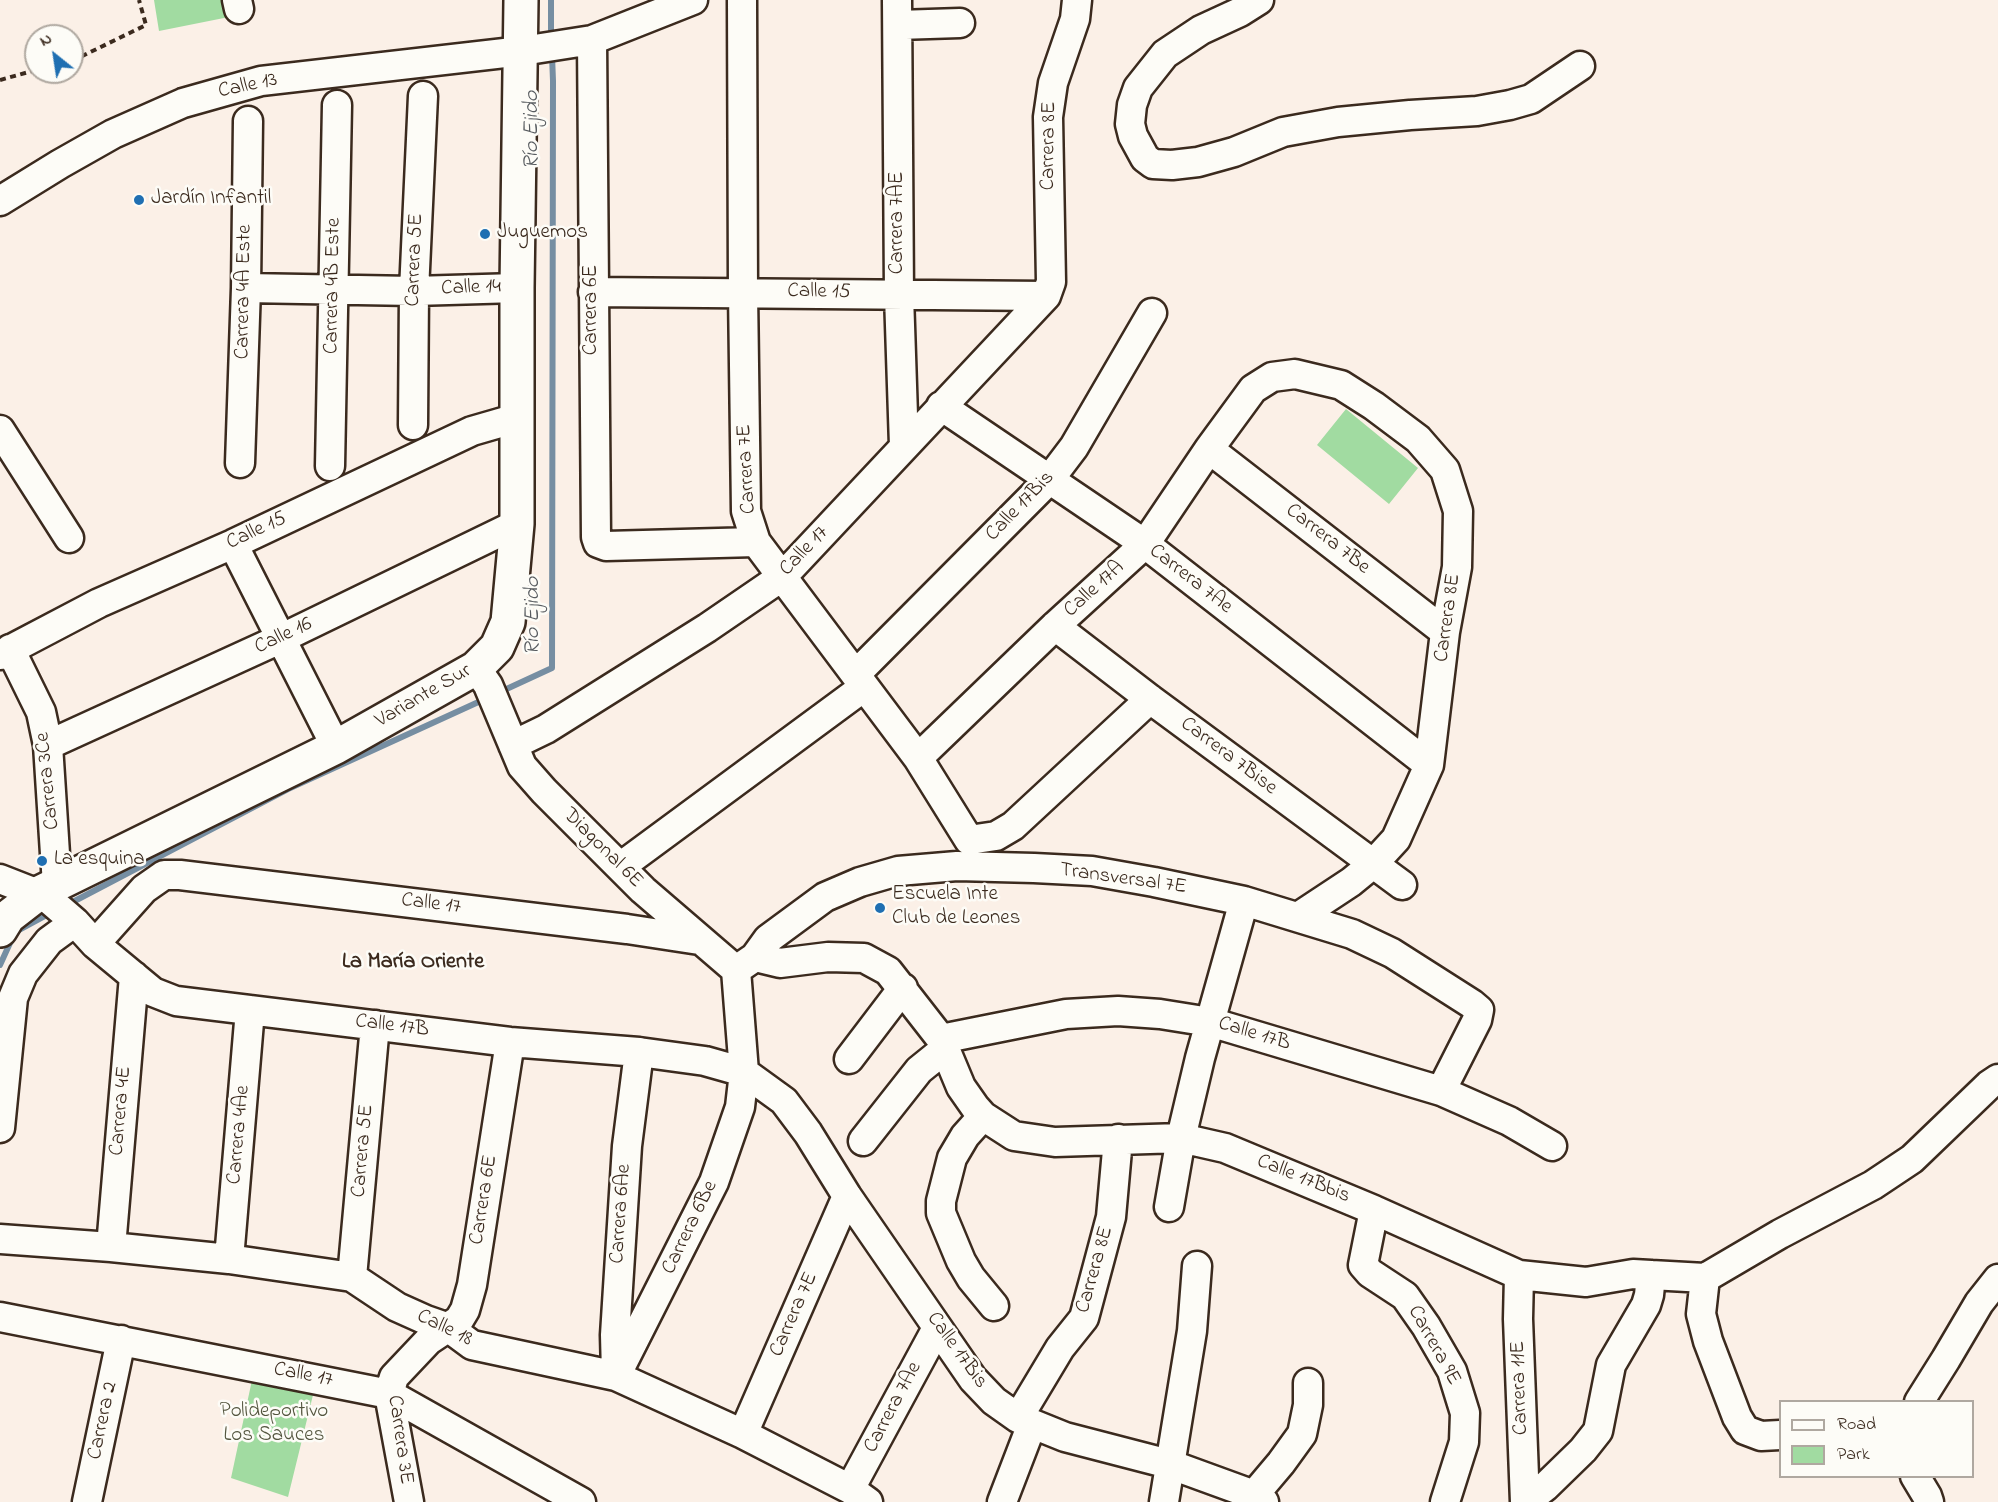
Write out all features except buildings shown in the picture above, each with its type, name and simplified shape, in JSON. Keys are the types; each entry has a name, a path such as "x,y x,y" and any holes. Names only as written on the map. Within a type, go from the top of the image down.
{"main road":[{"name":"Variante Sur","path":"0,930 8,917 48,892 336,747 487,687 497,647 508,622 517,524 516,288 530,50 521,0"}],"street":[{"name":"Calle 13","path":"0,201 113,134 183,103 261,81 530,50 579,42 693,0"},
{"name":"Carrera 7E","path":"742,0 746,511 756,542 918,758 969,840"},
{"name":"Carrera 8E","path":"1046,296 1051,282 1048,117 1053,83 1075,20 1077,0"},
{"path":"1259,0 1240,12 1201,30 1165,54 1138,88 1132,105 1130,124 1133,136 1145,158 1153,164 1172,165 1198,162 1234,152 1283,132 1338,122 1478,111 1510,105 1532,99 1580,66"},
{"path":"898,13 960,23"},
{"name":"Carrera 7AE","path":"898,13 899,295 904,446"},
{"name":"Carrera 6E","path":"579,42 593,292 596,537 598,543 606,546 756,542"},
{"name":"Carrera 5E","path":"413,425 414,291 423,96"},
{"name":"Carrera 4B Este","path":"330,466 336,105"},
{"name":"Carrera 4A Este","path":"240,463 246,288 248,121"},
{"name":"Calle 14","path":"246,288 414,291 516,288"},
{"name":"Calle 15","path":"593,292 1046,296"},
{"name":"Calle 17","path":"513,745 546,729 706,628 783,576 1046,296"},
{"name":"Calle 17Bis","path":"620,867 860,681 1049,480 1074,447 1152,313"},
{"name":"Carrera 8E","path":"1272,377 1295,374 1341,385 1374,406 1418,439 1445,470 1458,511 1457,567 1445,632 1429,765 1396,839 1373,864 1351,882 1298,917"},
{"name":"Calle 17A","path":"918,758 1055,626 1145,544 1209,448 1253,389 1272,377"},
{"name":"Carrera 7Ae","path":"942,406 1145,544 1429,765"},
{"name":"Calle 15","path":"5,652 99,603 233,544 472,430 518,418"},
{"path":"0,430 69,538"},
{"name":"Carrera 7Be","path":"1209,448 1445,632"},
{"name":"Calle 16","path":"48,745 280,639 517,524"},
{"path":"233,544 336,747"},
{"name":"Carrera 7Bise","path":"1055,626 1402,885"},
{"name":"Carrera 3Ce","path":"5,652 41,712 48,745 48,892"},
{"name":"Diagonal 6E","path":"487,687 522,766 544,791 643,890 699,940 745,964"},
{"path":"957,866 969,840 996,836 1013,826 1150,699"},
{"name":"Transversal 7E","path":"745,964 768,939 825,897 860,882 898,871 957,866 1092,871 1154,882 1244,901 1352,934 1392,953 1479,1010 1477,1020 1441,1091"},
{"name":"Calle 17","path":"95,944 144,889 164,875 180,875 627,929 699,940"},
{"path":"0,879 48,892"},
{"path":"627,929 643,890"},
{"name":"Calle 17B","path":"48,892 95,944 153,992 176,1001 510,1042 639,1052 705,1061 744,1072"},
{"path":"1169,1207 1181,1138 1244,901"},
{"path":"0,1128 13,998 23,974 49,941 71,920"},
{"name":"Calle 17Bbis","path":"745,964 780,963 828,957 864,958 888,971 943,1044 961,1087 983,1116 1014,1136 1054,1142 1181,1138 1225,1148 1374,1210 1518,1275 1586,1282 1633,1274 1705,1278"},
{"name":"Carrera 6Be","path":"616,1376 714,1182 740,1107 744,1072 745,964"},
{"name":"Carrera 4E","path":"111,1247 134,976"},
{"path":"849,1059 903,988"},
{"name":"Carrera 4Ae","path":"229,1259 250,1010"},
{"name":"Calle 17B","path":"943,1044 1066,1014 1118,1011 1160,1014 1210,1022 1441,1091 1509,1121 1552,1146"},
{"name":"Carrera 5E","path":"352,1277 375,1025"},
{"name":"Carrera 6E","path":"392,1385 439,1334 459,1320 465,1310 472,1285 510,1042"},
{"path":"863,1141 919,1070 943,1044"},
{"name":"Carrera 6Ae","path":"616,1376 615,1335 627,1146 639,1052"},
{"name":"Calle 17Bis","path":"744,1072 784,1101 808,1133 847,1196 973,1379 994,1401 1025,1421 1065,1437 1169,1464 1259,1498"},
{"path":"1779,1435 1761,1436 1745,1430 1737,1417 1708,1341 1701,1314 1705,1278 1780,1234 1873,1185 1912,1159 1998,1079"},
{"path":"983,1116 965,1136 952,1158 940,1213 961,1262 994,1306"},
{"name":"Carrera 8E","path":"1002,1502 1025,1421 1060,1348 1084,1318 1112,1217 1118,1139"},
{"name":"Carrera 7E","path":"744,1434 847,1196"},
{"name":"Carrera 9E","path":"1374,1210 1363,1266 1405,1296 1452,1371 1466,1413 1464,1442 1445,1502"},
{"name":"Calle 18","path":"0,1239 229,1259 352,1277 397,1307 426,1320 439,1334 472,1345 616,1376 744,1434 859,1495"},
{"path":"1164,1502 1192,1331 1197,1266"},
{"name":"Carrera 11E","path":"1518,1275 1518,1329 1526,1502"},
{"path":"1526,1502 1576,1457 1598,1431 1611,1365 1646,1305 1651,1275"},
{"path":"1920,1400 1979,1303 1998,1279"},
{"name":"Calle 17","path":"0,1317 121,1340 392,1385 580,1502"},
{"name":"Carrera 7Ae","path":"859,1495 938,1328"},
{"name":"Carrera 2","path":"87,1502 121,1340"},
{"path":"1259,1498 1302,1434 1308,1405 1308,1383"},
{"name":"Carrera 3E","path":"392,1385 409,1502"},
{"path":"1916,1478 1929,1502"}],"path":[{"path":"84,55 146,25 139,0"},
{"path":"0,80 24,73"}],"green space":[{"path":"154,0 236,0 239,15 159,31"},
{"path":"1346,409 1418,468 1389,504 1317,445"},
{"name":"Polideportivo Los Sauces","path":"252,1380 313,1395 288,1497 231,1478"}],"waterway":[{"name":"Río Ejido","path":"551,0 551,38"},
{"name":"Río Ejido","path":"500,692 552,668 552,55"},
{"name":"Río Ejido","path":"67,905 288,789 485,699"},
{"name":"Río Ejido","path":"0,965 15,932 52,912"}],"place":[{"name":"Jardín Infantil","path":"139,200"},
{"name":"Juguemos","path":"485,234"},
{"name":"La esquina","path":"42,861"},
{"name":"Escuela Inte Club de Leones","path":"880,908"}],"district":[{"name":"La María Oriente","path":"413,963"}]}
